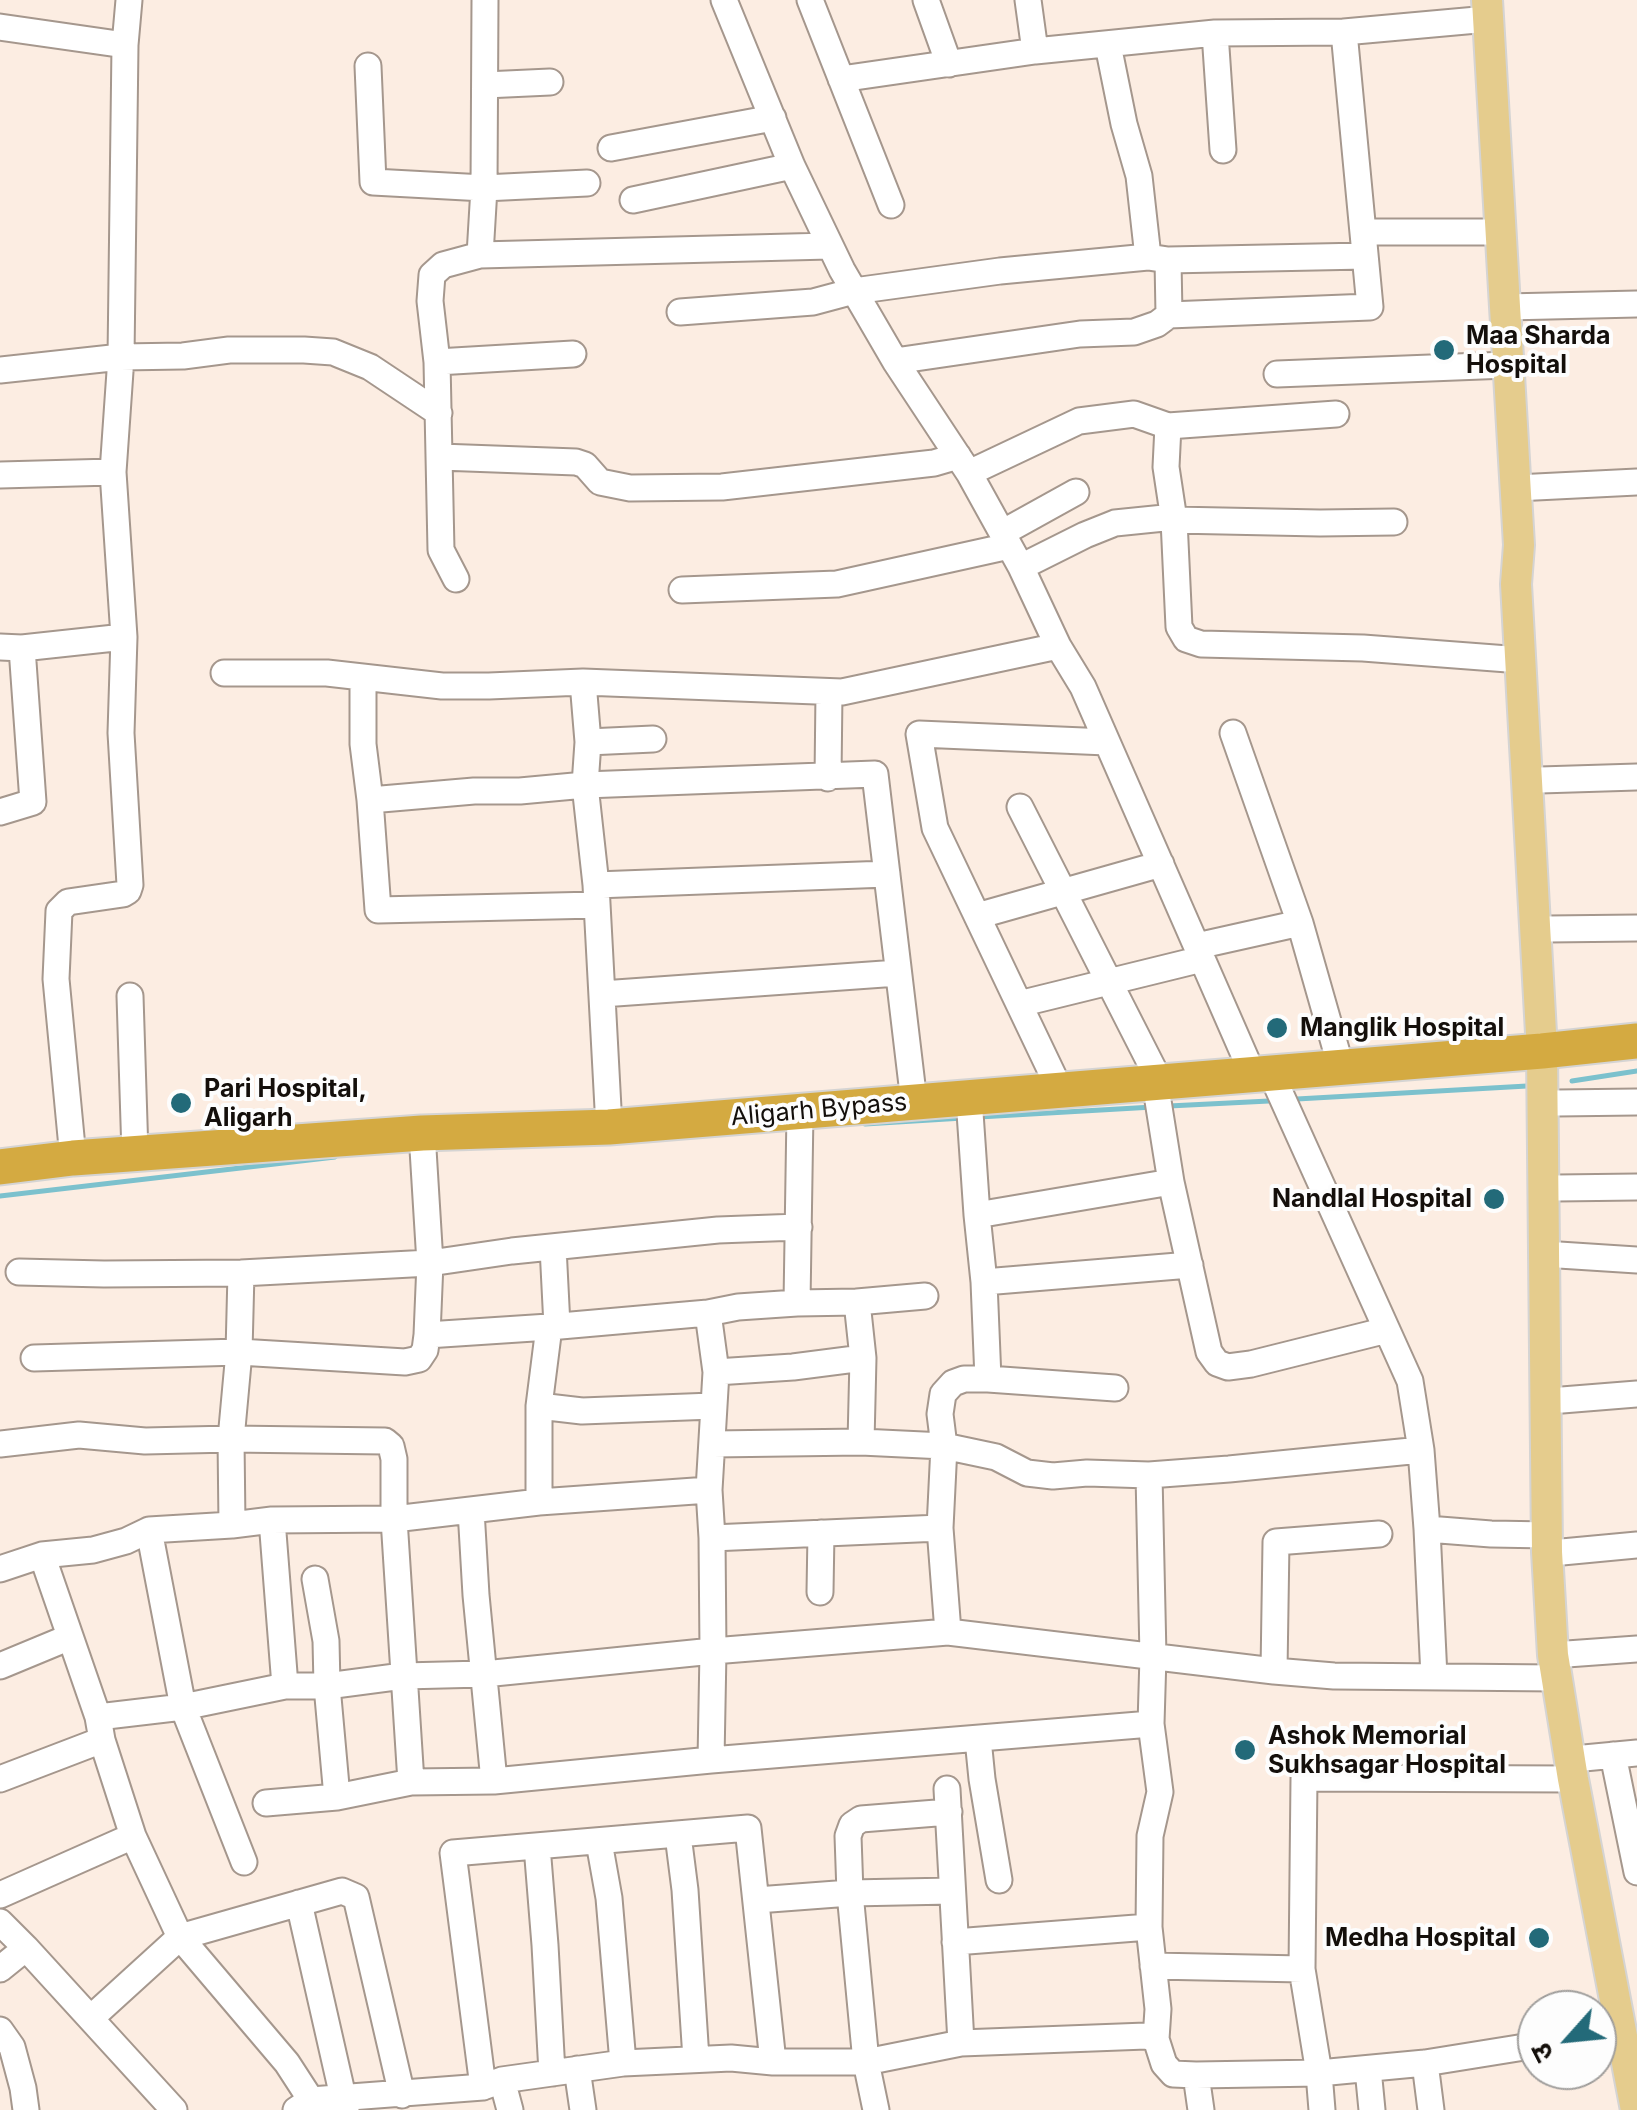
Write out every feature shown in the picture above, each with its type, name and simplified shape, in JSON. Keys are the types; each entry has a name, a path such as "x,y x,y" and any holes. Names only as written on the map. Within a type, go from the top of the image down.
{"highway":[{"name":"Aligarh Bypass","path":"0,1168 135,1154 422,1145 609,1127 800,1122 914,1102 970,1109 1060,1090 1158,1092 1262,1074 1637,1041"}],"main road":[{"path":"1487,10 1519,546 1516,584 1520,660 1548,1051 1557,1103 1562,1400 1555,1434"},
{"path":"1519,546 1528,584 1548,929 1559,1662 1602,1761 1625,2032 1636,2110"}],"street":[{"path":"73,1158 56,979 57,919 68,902 123,894 130,885 121,733 124,636 113,472 120,357 129,0"},
{"path":"480,255 485,0"},
{"path":"724,0 829,246 895,361 963,465 1083,687 1200,952 1410,1381 1422,1450 1434,1677"},
{"path":"810,0 891,205"},
{"path":"926,0 949,64"},
{"path":"1028,0 1036,51"},
{"path":"841,79 1036,51 1215,33 1344,32 1487,10"},
{"path":"0,27 125,45"},
{"path":"895,361 1080,334 1134,332 1157,324 1168,315 1370,308 1344,32"},
{"path":"1215,33 1223,150"},
{"path":"1108,46 1168,315"},
{"path":"368,66 373,182 484,188 587,183"},
{"path":"485,84 550,82"},
{"path":"611,148 772,118"},
{"path":"633,200 792,166"},
{"path":"680,312 813,302 854,291 1000,271 1500,232"},
{"path":"456,579 441,550 437,362 430,301 432,276 444,265 480,255 829,246"},
{"path":"1506,307 1637,304"},
{"path":"0,370 228,350 333,352 370,368 438,413"},
{"path":"437,362 573,354"},
{"path":"1277,374 1508,365"},
{"path":"440,457 576,462 586,465 600,482 630,488 722,487 934,463 963,465 1080,421 1134,414 1168,426 1336,414"},
{"path":"1168,426 1166,467 1174,518 1180,627 1186,639 1201,644 1363,648 1520,660"},
{"path":"0,476 113,472"},
{"path":"1516,488 1637,482"},
{"path":"1011,549 1076,492"},
{"path":"682,590 837,584 1085,535 1116,523 1174,518 1394,522"},
{"path":"0,812 33,802 11,648 124,636"},
{"path":"224,673 327,673 442,686 583,682 842,692 1058,646"},
{"path":"363,678 363,744 378,910 886,874"},
{"path":"583,682 588,742 586,786 609,1127"},
{"path":"828,778 829,692"},
{"path":"1232,732 1300,922 1341,1067"},
{"path":"1060,1090 936,828 918,734 1108,742"},
{"path":"588,742 653,739"},
{"path":"370,800 474,790 875,774 914,1102"},
{"path":"1540,780 1637,777"},
{"path":"1020,807 1109,982 1158,1092 1170,1182 1209,1352 1216,1363 1228,1367 1251,1364 1387,1330"},
{"path":"977,916 1161,864"},
{"path":"1019,1004 1109,982 1300,922"},
{"path":"1548,929 1637,928"},
{"path":"602,994 898,973"},
{"path":"130,996 135,1154"},
{"path":"1557,1103 1637,1102"},
{"path":"970,1109 988,1378"},
{"path":"797,1303 800,1122"},
{"path":"34,1358 239,1352 405,1362 419,1358 428,1335 430,1262 422,1145"},
{"path":"977,1215 1170,1182"},
{"path":"1558,1188 1637,1187"},
{"path":"19,1272 242,1272 430,1262 718,1230 799,1227"},
{"path":"539,1502 539,1406 553,1326 553,1247"},
{"path":"1560,1255 1637,1260"},
{"path":"984,1282 1190,1265"},
{"path":"232,1525 230,1439 242,1272"},
{"path":"428,1335 738,1307 926,1296"},
{"path":"857,1302 862,1442"},
{"path":"708,1312 716,1372 709,1490 711,1760"},
{"path":"716,1372 862,1358"},
{"path":"948,1632 940,1528 943,1394 953,1383 964,1379 988,1378 1115,1388"},
{"path":"1562,1400 1637,1394"},
{"path":"539,1406 582,1411 713,1406"},
{"path":"0,1444 79,1435 145,1441 384,1441 391,1446 411,1782"},
{"path":"713,1444 862,1442 944,1446 996,1457 1027,1473 1053,1476 1229,1470 1422,1450"},
{"path":"1149,1475 1151,1724 1160,1792 1150,1836 1150,1927 1158,2009 1156,2039 1164,2064 1173,2074 1318,2073 1425,2063 1517,2048"},
{"path":"0,1569 42,1554 93,1550 150,1530 272,1520 394,1519 539,1502 709,1490"},
{"path":"471,1510 494,1781"},
{"path":"272,1520 284,1686"},
{"path":"712,1538 940,1528"},
{"path":"1426,1529 1555,1543 1637,1545"},
{"path":"150,1530 183,1706 244,1862"},
{"path":"820,1533 820,1592"},
{"path":"1274,1671 1276,1542 1379,1534"},
{"path":"42,1554 133,1836 180,1937 286,2062 303,2105 419,2099 624,2063 731,2058 866,2062 961,2043 1146,2036 1156,2039"},
{"path":"315,1579 326,1641 337,1797"},
{"path":"0,1779 100,1728 284,1686 484,1674 948,1632 1334,1676 1434,1677 1637,1649"},
{"path":"0,1666 70,1637"},
{"path":"266,1803 337,1797 411,1782 494,1781 1151,1724"},
{"path":"978,1740 999,1880"},
{"path":"1322,2110 1302,1969 1304,1778 1602,1761 1637,1872"},
{"path":"876,2110 866,2062 850,1894 848,1836 852,1824 861,1819 948,1800 961,2043"},
{"path":"510,2110 492,2084 453,1853 748,1828 774,2062"},
{"path":"678,1834 696,2059"},
{"path":"0,1896 133,1836"},
{"path":"599,1842 609,1898 624,2063"},
{"path":"537,1846 565,2071 583,2110"},
{"path":"757,1900 952,1891"},
{"path":"92,2018 180,1937 342,1892 356,1897 419,2099"},
{"path":"299,1903 345,2104"},
{"path":"0,1922 174,2110"},
{"path":"956,1942 1150,1927"},
{"path":"0,1968 26,1948"},
{"path":"1153,1966 1302,1969"},
{"path":"0,2030 12,2046 26,2110"},
{"path":"1425,2063 1431,2110"},
{"path":"1368,2068 1372,2110"},
{"path":"1196,2074 1201,2110"}],"waterway":[{"path":"1572,1081 1637,1071"},
{"path":"1297,1099 1527,1086"},
{"path":"1169,1106 1269,1101"},
{"path":"979,1117 1153,1107"},
{"path":"865,1124 963,1118"},
{"path":"0,1196 335,1157"}],"place":[{"name":"Maa Sharda Hospital","path":"1444,350"},
{"name":"Manglik Hospital","path":"1277,1028"},
{"name":"Pari Hospital, Aligarh","path":"181,1103"},
{"name":"Nandlal Hospital","path":"1494,1199"},
{"name":"Ashok Memorial Sukhsagar Hospital","path":"1245,1750"},
{"name":"Medha Hospital","path":"1539,1938"}]}
